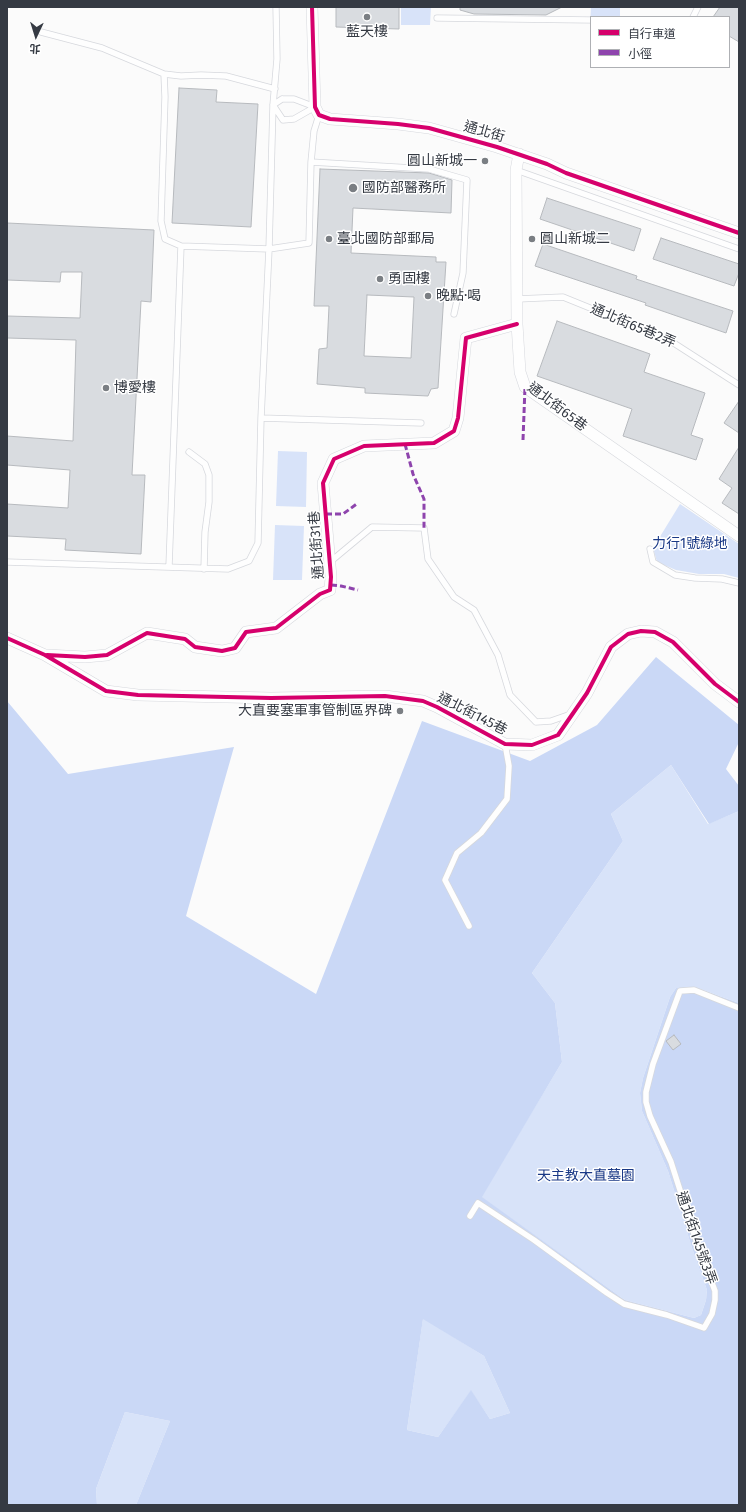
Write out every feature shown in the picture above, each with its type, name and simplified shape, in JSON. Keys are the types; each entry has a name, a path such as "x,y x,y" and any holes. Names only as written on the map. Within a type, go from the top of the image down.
{"street":[{"path":"312,7 317,111"},
{"name":"通北街","path":"317,111 330,119 429,128 519,154 566,173 739,232"},
{"name":"通北街65巷","path":"519,154 516,170 517,324 520,372 525,387 739,536"},
{"name":"通北街31巷","path":"45,655 85,657 107,655 147,633 185,639 195,647 222,651 236,648 246,632 276,628 320,594 330,590 332,577 324,483 334,459 364,446 434,443 454,431 458,418 466,338 517,324"},
{"name":"通北街145巷","path":"7,638 45,655 106,691 138,695 271,698 385,696 423,701 505,744 532,745 558,735 587,694 611,647 628,634 641,631 654,632 673,642 715,684 739,702"}],"lane":[{"path":"7,562 228,569 248,561 258,543 261,418 269,249 273,105 278,59 276,7"},
{"path":"694,16 698,7"},
{"path":"437,18 590,20"},
{"path":"41,32 102,48 164,74 181,76 200,74 226,76 275,89"},
{"path":"164,74 165,97 161,221 165,240 181,246 269,249 309,243 311,162 317,111"},
{"path":"273,105 282,99 294,99 317,111"},
{"path":"273,105 283,120 294,119 317,111"},
{"path":"311,162 429,169 467,180 462,272 454,314"},
{"path":"516,170 739,249"},
{"path":"169,566 181,246"},
{"name":"通北街65巷2弄","path":"517,299 563,297 669,340 739,385"},
{"path":"261,418 421,423"},
{"path":"189,452 205,464 209,475 209,502 205,532 204,568"},
{"path":"330,562 372,527 424,528 428,559 454,596 474,610 498,655 510,695 536,722 552,721 573,713"},
{"path":"650,549 653,562 676,575 695,578 722,579 739,583"},
{"path":"468,926 445,880 457,853 481,833 507,798 509,766 505,744"},
{"name":"通北街145號3弄","path":"470,1216 478,1203 534,1240 624,1304 667,1315 704,1328 712,1314 715,1291 695,1237 671,1162 650,1116 646,1102 646,1092 653,1064 680,991 694,990 739,1008"}],"green space":[{"path":"401,7 431,7 430,25 401,25"},
{"path":"591,7 620,7 620,16 591,16"},
{"path":"278,451 307,452 306,507 276,506"},
{"name":"力行1號綠地","path":"680,504 739,544 739,578 724,574 699,574 676,570 657,562 653,548"},
{"path":"275,525 304,526 302,580 273,580"},
{"name":"天主教大直墓園","path":"671,765 708,824 739,811 739,1003 703,990 676,988 670,997 643,1078 640,1093 642,1111 668,1171 707,1290 706,1300 701,1315 694,1318 625,1300 481,1197 562,1062 555,1003 532,973 623,841 611,814"},
{"path":"423,1318 484,1356 510,1413 490,1419 471,1391 438,1437 407,1430"},
{"path":"125,1412 170,1421 136,1505 97,1505 96,1489"}],"shaded area":[{"path":"656,657 739,725 739,742 726,769 739,786 739,811 709,824 671,765 611,814 623,841 532,973 555,1003 562,1062 482,1197 625,1300 694,1318 701,1315 706,1300 707,1290 668,1171 642,1111 640,1093 643,1078 670,997 676,988 703,990 739,1003 739,1505 136,1505 170,1421 125,1412 96,1489 97,1505 7,1505 7,701 68,774 234,747 186,916 316,994 422,721 530,761 597,725","holes":["423,1319 484,1356 510,1413 490,1419 471,1390 438,1437 407,1430"]}],"building":[{"name":"藍天樓","path":"336,7 399,7 399,29 336,27"},
{"path":"460,7 562,7 546,15 474,14 460,10"},
{"path":"720,7 739,7 739,42 730,37 730,16 714,16"},
{"path":"179,88 217,90 216,102 258,104 251,227 172,223"},
{"name":"勇固樓","path":"320,169 429,173 452,180 451,213 353,208 351,253 436,257 436,262 446,262 438,388 431,389 428,396 365,393 365,388 317,384 319,349 327,348 329,306 314,306","holes":["367,295 414,297 411,358 364,356"]},
{"path":"547,198 641,229 634,251 540,219"},
{"name":"博愛樓","path":"7,223 154,230 151,302 141,301 132,475 145,475 141,554 65,550 66,539 7,536 7,504 68,508 70,470 7,465 7,436 73,441 76,340 7,338 7,316 80,318 82,272 61,272 60,282 7,280"},
{"path":"661,238 739,264 739,273 734,286 653,259"},
{"path":"543,244 637,276 636,279 733,311 726,333 645,305 646,303 535,266"},
{"path":"557,321 650,354 644,372 705,393 691,435 703,439 696,460 623,436 632,409 537,376"},
{"path":"739,401 739,433 724,423"},
{"path":"739,447 739,514 722,503 732,488 719,479"},
{"path":"674,1035 681,1044 673,1050 666,1041"}],"marked path":[{"path":"523,440 525,387"},
{"path":"405,444 413,474 424,499 424,528"},
{"path":"326,514 343,514 358,503"},
{"path":"331,585 358,590"}],"cycle path":[{"path":"312,7 315,107 319,115 330,119 429,128 497,147 547,164 566,173 739,233"},
{"path":"47,655 85,657 107,655 147,633 185,639 195,647 222,651 235,648 246,632 276,628 320,594 330,590 331,577 323,483 334,459 364,446 434,443 454,431 458,418 466,338 517,324"},
{"path":"7,638 45,655 106,691 138,695 271,698 385,696 423,701 505,744 532,745 558,735 587,693 611,647 628,634 641,631 655,632 673,642 715,684 739,702"}],"place":[{"name":"藍天樓","path":"367,17"},
{"name":"圓山新城一","path":"485,161"},
{"name":"國防部醫務所","path":"353,188"},
{"name":"臺北國防部郵局","path":"329,239"},
{"name":"圓山新城二","path":"532,239"},
{"name":"勇固樓","path":"380,279"},
{"name":"晚點·喝","path":"428,296"},
{"name":"博愛樓","path":"106,388"},
{"name":"大直要塞軍事管制區界碑","path":"400,711"}]}
